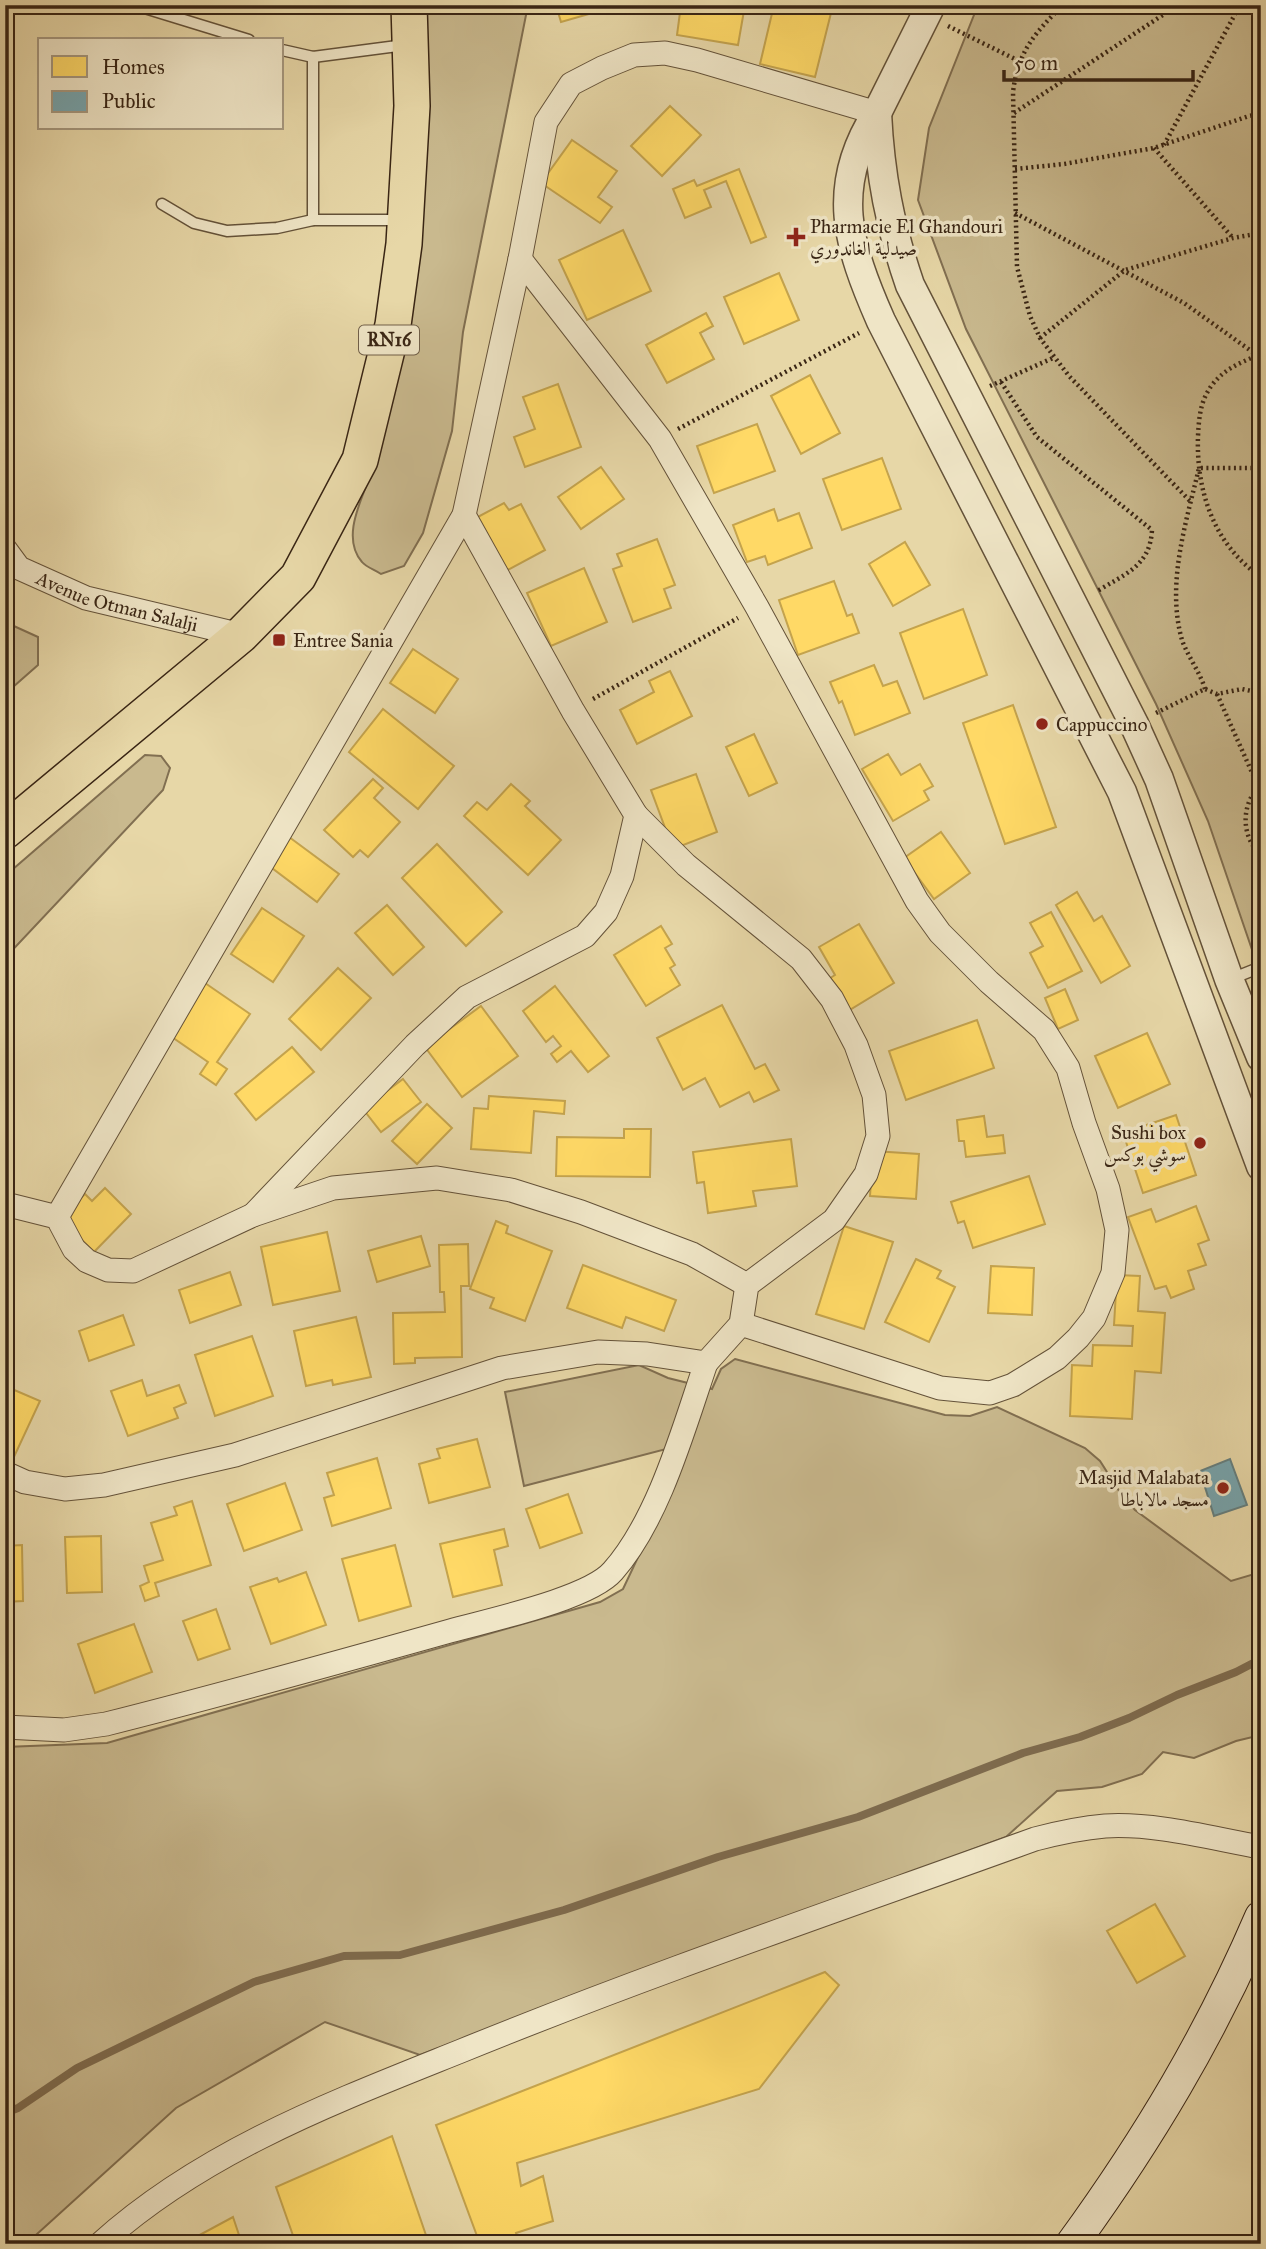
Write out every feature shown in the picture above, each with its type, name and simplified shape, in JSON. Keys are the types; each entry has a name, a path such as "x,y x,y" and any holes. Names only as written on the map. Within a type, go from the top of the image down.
{"main road":[{"name":"RN16","path":"5,831 241,635 298,577 360,460 393,325 405,220 412,106 410,5"},
{"path":"1072,2244 1175,2091 1200,2046 1261,1917"}],"street":[{"path":"928,10 866,130 852,166 846,205 863,276 881,321 1122,792 1261,1166"},
{"path":"57,1217 464,515 520,259 546,122 570,84 634,55 665,53 877,113"},
{"path":"877,113 885,201 896,244 915,295 1134,724 1159,779 1229,979 1261,1057"},
{"path":"520,259 660,439 757,607 917,901 940,933 989,982 1044,1030 1068,1068 1108,1189 1117,1230 1113,1273 1094,1318 1057,1358 1013,1385 990,1393 940,1388 741,1324"},
{"path":"5,1727 64,1730 106,1724 497,1618 575,1594 598,1584 612,1572 625,1554 655,1500 670,1467 706,1363 741,1324 747,1285 834,1220 866,1174 878,1136 874,1095 856,1045 838,1011 801,958 686,865 636,815 573,711 464,515"},
{"name":"Avenue Otman Salalji","path":"5,549 19,568 86,598 241,635"},
{"path":"253,1215 415,1045 467,996 585,936 606,912 622,876 636,815"},
{"path":"5,1204 57,1217 74,1249 87,1261 108,1270 133,1271 253,1215 333,1188 437,1178 511,1190 581,1212 692,1255 747,1285"},
{"path":"5,1473 25,1482 65,1489 104,1485 235,1455 502,1368 598,1352 648,1354 706,1363"},
{"path":"100,2244 126,2220 208,2165 322,2107 520,2026 1035,1839 1094,1827 1140,1827 1261,1847"}],"lane":[{"path":"135,5 242,38"},
{"path":"284,50 313,57 411,45"},
{"path":"313,57 313,220"},
{"path":"162,204 194,223 227,231 277,228 313,220 405,220"},
{"path":"1229,979 1261,967"}],"path":[{"path":"1063,5 1033,36 1019,61 1013,92 1017,267 1022,292 1040,338 1053,358 1191,502"},
{"path":"1013,114 1178,5"},
{"path":"1164,145 1240,5"},
{"path":"1248,5 1261,10"},
{"path":"928,10 1019,61"},
{"path":"1015,169 1064,164 1154,148 1261,114"},
{"path":"1154,148 1233,238"},
{"path":"1015,213 1184,303 1259,356"},
{"path":"1040,338 1125,270 1233,238 1261,233"},
{"path":"660,439 881,321"},
{"path":"1259,356 1230,367 1210,387 1199,413 1199,468 1203,492 1217,528 1241,564 1261,577"},
{"path":"967,397 1053,358"},
{"path":"1001,382 1037,437 1152,530 1151,546 1141,563 1073,606"},
{"path":"1199,468 1261,468"},
{"path":"1199,468 1180,551 1177,581 1182,640 1205,689 1217,694 1242,689 1261,692"},
{"path":"573,711 757,607"},
{"path":"1134,724 1205,689"},
{"path":"1217,694 1259,785 1245,811 1245,825 1249,839 1261,855"},
{"path":"1253,2017 1261,2021"}],"shaded area":[{"path":"427,5 528,5 463,332 452,431 423,533 404,566 381,574 362,562 353,542 353,531 370,476 426,106"},
{"path":"978,5 1261,5 1261,976 1208,821 1156,704 966,329 918,200 929,128"},
{"path":"5,622 38,637 38,665 5,694"},
{"path":"145,755 161,756 170,768 163,790 5,958 5,876"},
{"path":"735,1359 945,1415 970,1416 997,1407 1085,1448 1100,1461 1135,1510 1231,1581 1261,1572 1261,1735 1236,1741 1194,1758 1163,1752 1142,1774 1102,1787 1057,1791 1006,1837 420,2055 325,2022 176,2108 26,2244 5,2244 5,1747 107,1743 600,1602 623,1589 685,1458 666,1449 524,1486 505,1392 639,1365 668,1378 712,1389 721,1369"}],"building: Homes":[{"path":"556,5 620,5 561,22"},
{"path":"681,5 745,5 738,45 677,35"},
{"path":"774,5 833,5 815,77 760,64"},
{"path":"670,106 701,135 662,176 631,146"},
{"path":"572,140 617,171 598,197 612,207 600,223 541,183"},
{"path":"739,169 766,237 751,243 726,181 704,190 711,207 685,218 673,189 694,180 697,186"},
{"path":"623,230 651,291 587,320 559,260"},
{"path":"779,273 799,320 744,344 724,297"},
{"path":"706,313 713,326 700,333 714,359 667,383 646,345"},
{"path":"810,375 840,433 801,454 771,396"},
{"path":"558,384 581,447 525,467 514,437 535,429 523,397"},
{"path":"757,424 775,471 714,493 697,446"},
{"path":"882,458 901,509 842,530 823,479"},
{"path":"601,467 624,499 581,529 558,497"},
{"path":"504,503 509,510 521,504 545,550 502,573 474,519"},
{"path":"774,509 778,521 799,513 812,548 768,565 765,556 747,562 733,525"},
{"path":"657,539 675,585 664,589 671,608 633,622 613,569 622,566 617,554"},
{"path":"905,542 930,585 893,606 869,564"},
{"path":"584,568 607,622 551,646 527,593"},
{"path":"834,581 847,616 852,614 859,633 798,655 779,600"},
{"path":"963,609 987,675 924,699 900,633"},
{"path":"413,649 458,679 435,713 390,683"},
{"path":"874,665 883,686 897,681 910,713 855,735 842,701 839,703 830,682"},
{"path":"670,671 692,716 637,744 620,710 654,692 649,681"},
{"path":"1013,705 1056,827 1005,844 963,723"},
{"path":"383,709 454,766 418,809 349,752"},
{"path":"754,734 777,783 749,796 726,747"},
{"path":"888,754 901,775 920,764 933,786 924,791 929,800 893,821 862,769"},
{"path":"696,774 717,832 673,849 651,790"},
{"path":"373,779 383,788 374,798 400,822 368,857 360,850 353,857 324,830"},
{"path":"511,784 530,801 525,806 561,840 528,875 464,816 477,802 487,810"},
{"path":"941,832 970,873 934,899 904,858"},
{"path":"285,834 339,874 317,902 264,862"},
{"path":"437,844 502,912 466,946 402,878"},
{"path":"1077,892 1094,921 1102,916 1130,966 1101,983 1056,905"},
{"path":"387,905 424,947 393,975 355,933"},
{"path":"262,908 304,936 273,982 231,954"},
{"path":"1051,912 1082,971 1048,988 1030,953 1043,946 1030,923"},
{"path":"859,924 894,983 843,1014 824,982 835,975 819,947"},
{"path":"661,926 672,944 665,948 675,965 670,968 680,985 646,1006 614,955"},
{"path":"338,968 371,998 321,1050 289,1019"},
{"path":"205,983 250,1014 217,1062 227,1069 216,1085 200,1074 208,1062 169,1035"},
{"path":"555,986 609,1056 588,1072 571,1051 557,1062 551,1054 561,1046 553,1036 546,1042 523,1011"},
{"path":"1065,989 1078,1020 1058,1029 1045,998"},
{"path":"722,1005 755,1069 765,1064 779,1090 754,1102 749,1092 720,1107 705,1078 683,1090 657,1038"},
{"path":"481,1006 518,1056 462,1097 425,1047"},
{"path":"977,1020 994,1068 906,1100 889,1051"},
{"path":"1147,1033 1170,1084 1118,1108 1095,1056"},
{"path":"292,1047 314,1072 256,1120 235,1094"},
{"path":"403,1079 421,1102 381,1132 363,1109"},
{"path":"489,1096 565,1101 564,1114 534,1111 531,1153 471,1149 474,1108 488,1109"},
{"path":"427,1104 452,1128 417,1164 392,1141"},
{"path":"1176,1115 1196,1175 1143,1193 1123,1133"},
{"path":"984,1116 987,1137 1003,1135 1005,1153 966,1157 964,1141 959,1141 957,1120"},
{"path":"624,1129 651,1129 650,1177 556,1176 557,1137 624,1138"},
{"path":"791,1139 797,1186 753,1191 756,1206 708,1213 704,1182 697,1183 693,1152"},
{"path":"873,1151 919,1154 916,1199 870,1196"},
{"path":"1029,1176 1045,1224 973,1248 964,1221 958,1223 951,1202"},
{"path":"105,1188 131,1214 94,1252 60,1218 85,1194 92,1201"},
{"path":"1196,1206 1209,1240 1198,1244 1206,1265 1188,1271 1194,1289 1171,1298 1166,1286 1155,1289 1128,1217 1151,1209 1156,1222"},
{"path":"496,1221 508,1226 506,1233 552,1251 525,1321 490,1308 494,1298 470,1289"},
{"path":"844,1226 893,1242 864,1329 816,1314"},
{"path":"327,1232 340,1291 273,1305 261,1247"},
{"path":"421,1236 430,1266 377,1282 368,1251"},
{"path":"468,1244 469,1286 461,1286 462,1357 415,1358 415,1363 394,1364 393,1313 445,1312 444,1292 440,1292 439,1245"},
{"path":"916,1259 941,1271 937,1278 955,1287 929,1342 885,1322"},
{"path":"583,1265 676,1300 664,1331 626,1317 622,1328 567,1308"},
{"path":"991,1266 1034,1268 1032,1315 988,1313"},
{"path":"230,1272 241,1305 190,1323 179,1290"},
{"path":"1117,1275 1140,1276 1138,1311 1165,1313 1161,1373 1135,1371 1132,1419 1070,1416 1072,1365 1092,1366 1093,1345 1132,1346 1133,1326 1114,1325"},
{"path":"123,1315 134,1345 89,1361 79,1331"},
{"path":"356,1317 371,1377 333,1385 332,1380 306,1386 294,1331"},
{"path":"252,1336 273,1396 215,1416 195,1355"},
{"path":"142,1380 147,1396 179,1385 186,1403 174,1408 178,1418 128,1436 111,1391"},
{"path":"5,1386 40,1401 13,1459 5,1456"},
{"path":"477,1439 490,1487 429,1503 419,1464 440,1458 437,1449"},
{"path":"377,1458 391,1508 332,1526 324,1498 334,1495 327,1473"},
{"path":"285,1483 302,1530 244,1551 227,1504"},
{"path":"568,1494 582,1533 540,1548 526,1509"},
{"path":"192,1501 211,1565 155,1583 159,1596 145,1601 140,1586 149,1582 144,1566 163,1560 151,1523 177,1515 174,1507"},
{"path":"504,1529 508,1546 494,1550 502,1585 453,1597 440,1544"},
{"path":"101,1536 102,1592 67,1593 65,1537"},
{"path":"22,1545 23,1601 5,1602 5,1546"},
{"path":"395,1545 411,1606 359,1621 342,1559"},
{"path":"306,1572 326,1625 271,1644 250,1587 277,1578 279,1582"},
{"path":"216,1609 230,1649 198,1660 183,1621"},
{"path":"134,1624 152,1672 95,1693 78,1644"},
{"path":"1155,1904 1185,1956 1137,1983 1107,1931"},
{"path":"825,1972 839,1985 759,2089 517,2163 521,2186 543,2176 553,2221 516,2233 519,2244 480,2244 436,2125"},
{"path":"392,2136 429,2244 296,2244 276,2187"},
{"path":"233,2217 242,2244 183,2244"}],"building: Public":[{"name":"Masjid Malabata مسجد مالاباطا","path":"1230,1459 1247,1505 1214,1516 1200,1471"}],"waterway":[{"path":"5,2113 18,2108 77,2068 254,1982 344,1956 400,1955 564,1910 718,1857 858,1817 1023,1753 1080,1737 1129,1718 1261,1659"}],"place":[{"name":"Pharmacie El Ghandouri صيدلية الغاندوري","path":"796,237"},
{"name":"Entree Sania","path":"279,640"},
{"name":"Cappuccino","path":"1042,724"},
{"name":"Sushi box سوشي بوكس","path":"1200,1143"},
{"name":"Masjid Malabata مسجد مالاباطا","path":"1223,1488"}]}
